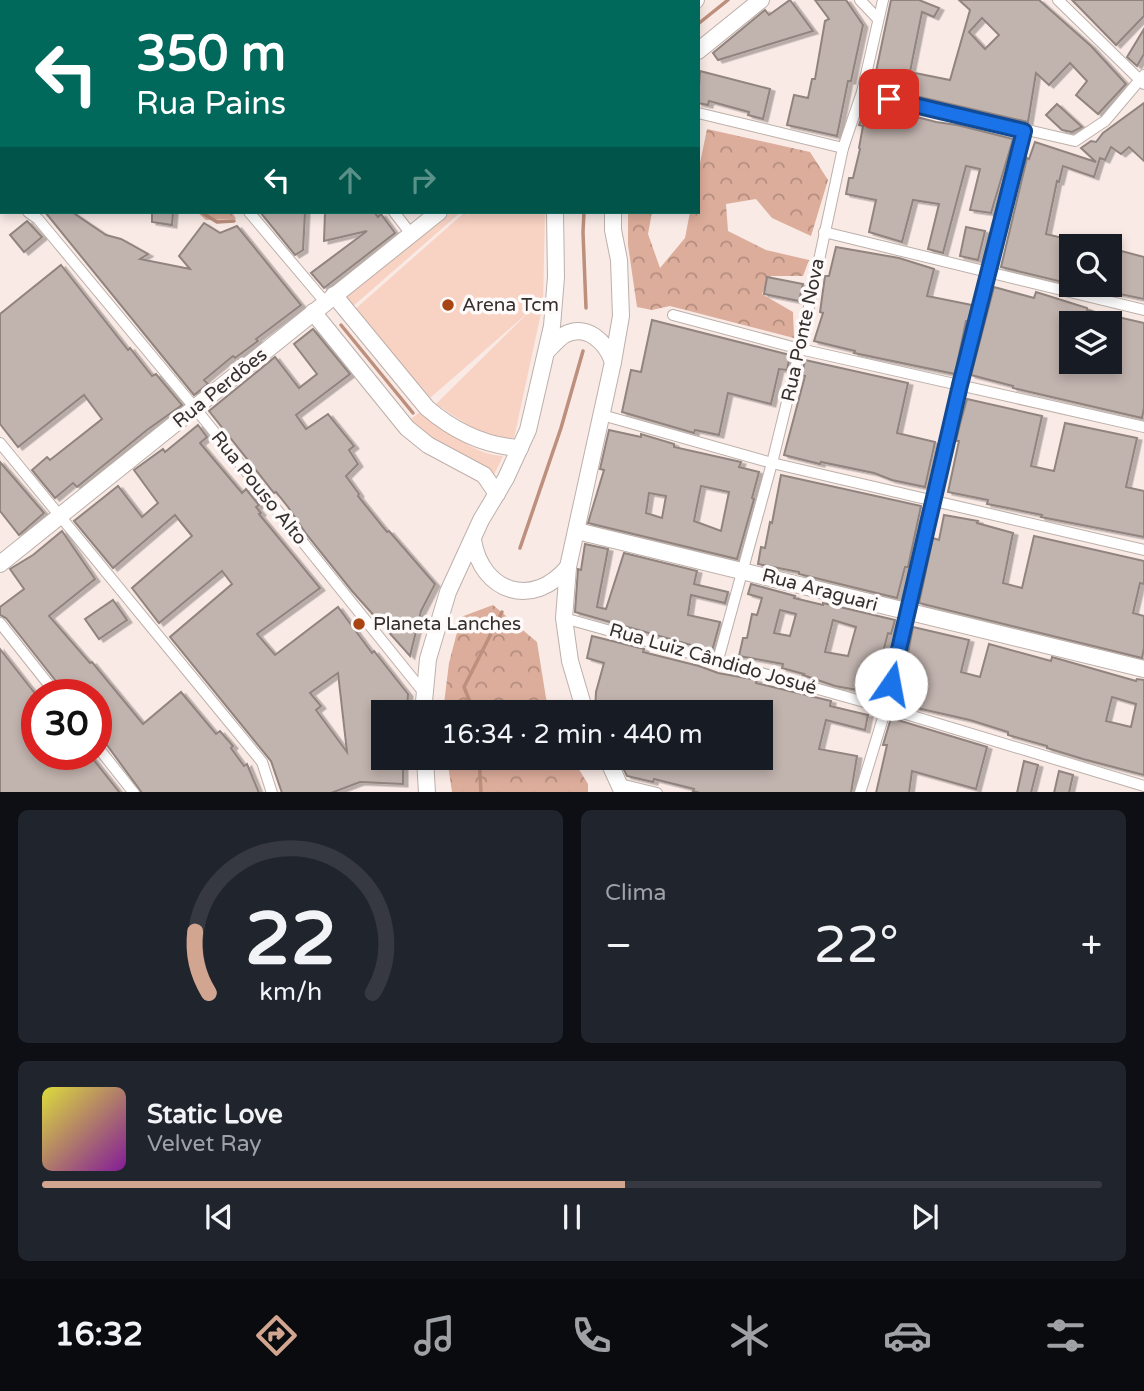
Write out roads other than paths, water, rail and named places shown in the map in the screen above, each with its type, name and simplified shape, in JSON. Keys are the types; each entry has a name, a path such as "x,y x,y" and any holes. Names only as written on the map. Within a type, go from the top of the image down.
{"street":[{"path":"700,49 761,0"},
{"path":"860,0 878,19"},
{"name":"Rua Ponte Nova","path":"718,660 772,463 800,349 843,148 862,92 883,0"},
{"path":"862,92 1075,141 1105,121 1143,80 1058,0"},
{"path":"700,113 843,148"},
{"path":"860,792 886,708 960,385 1024,131"},
{"path":"251,214 324,303 427,408 438,417 486,443 520,448"},
{"path":"396,214 411,234"},
{"name":"Rua Perdões","path":"0,564 436,214"},
{"path":"424,700 428,659 448,593 481,520 497,494 528,430 552,326 556,277 555,214"},
{"path":"581,700 570,661 564,618 568,567 621,316 619,260 613,214"},
{"name":"Rua Pouso Alto","path":"37,215 425,694"},
{"path":"824,232 1144,310"},
{"path":"324,303 407,428 428,445 484,475 497,494"},
{"path":"673,315 800,349 1144,427"},
{"path":"546,352 565,334 592,334 600,338 609,349 613,362"},
{"path":"601,415 772,463 1144,550"},
{"path":"0,443 262,762 272,792"},
{"name":"Rua Araguari","path":"577,531 1144,669"},
{"path":"473,540 481,567 503,586 517,590 546,586 568,567"},
{"name":"Rua Luiz Cândido Josué","path":"564,618 886,708 1144,786"},
{"path":"0,623 44,679"},
{"path":"112,765 133,792"},
{"path":"426,770 427,792"},
{"path":"613,770 622,788 650,792"}],"waterway":[{"path":"700,22 728,0"},
{"path":"204,214 217,222 234,221"},
{"path":"584,214 586,308"},
{"path":"341,325 413,413"},
{"path":"520,548 561,428 583,351"},
{"path":"469,700 464,687 502,612"},
{"path":"480,770 481,792"}],"place":[{"name":"Arena Tcm","path":"448,305"},
{"name":"Planeta Lanches","path":"359,624"}]}
